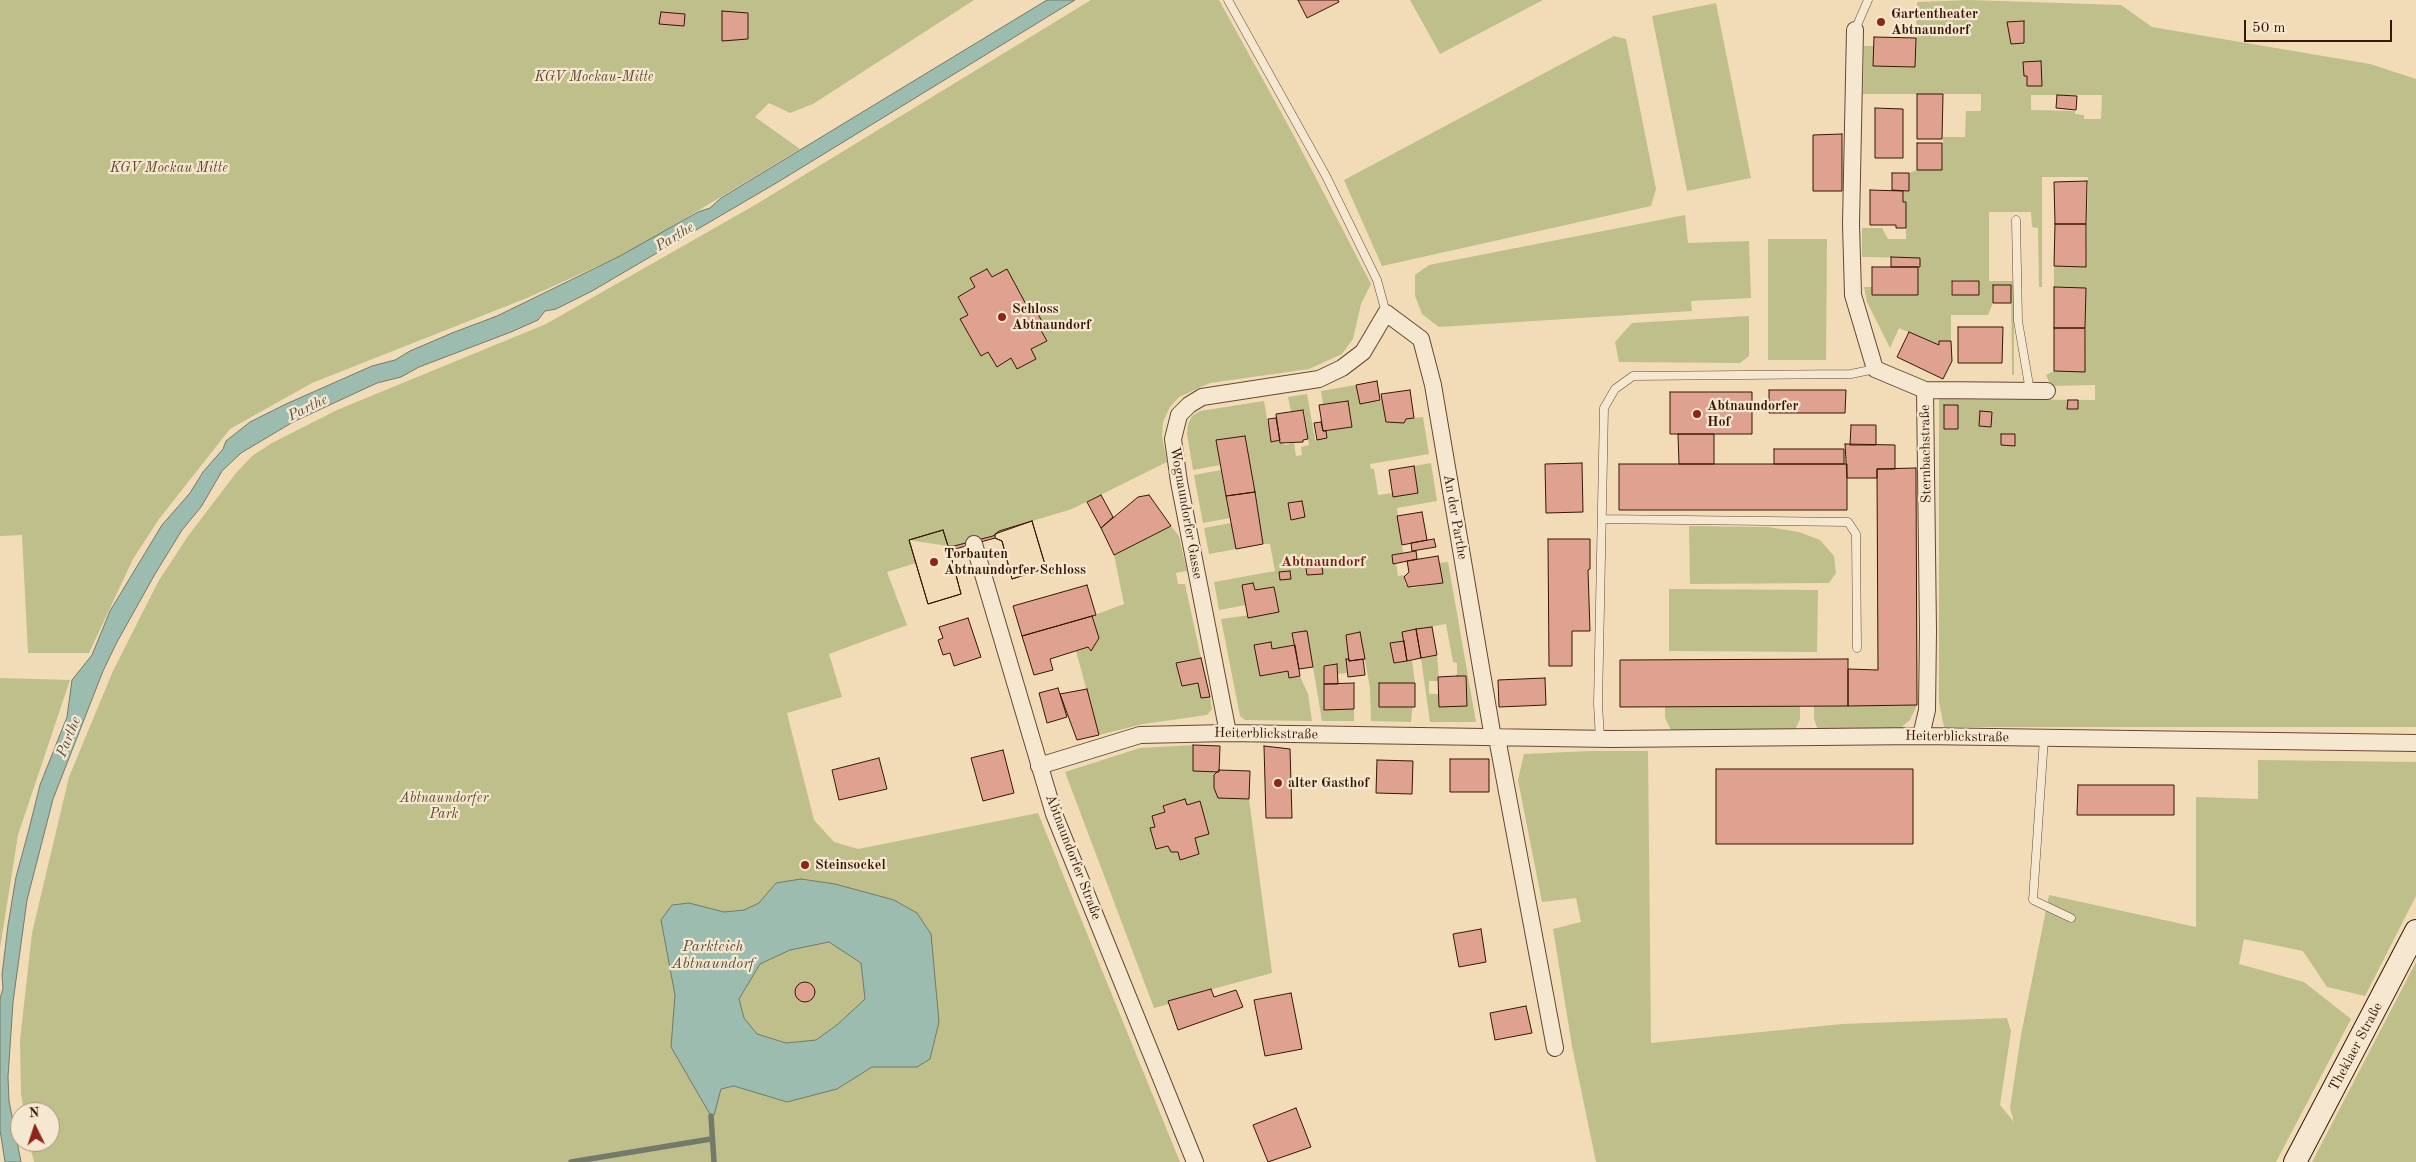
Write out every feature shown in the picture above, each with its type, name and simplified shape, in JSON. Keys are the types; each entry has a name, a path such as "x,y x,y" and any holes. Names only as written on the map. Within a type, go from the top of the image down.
{"main road":[{"name":"Theklaer Straße","path":"2295,1162 2416,931"}],"street":[{"path":"1855,30 1850,224 1853,295 1875,369"},
{"name":"Wognaundorfer Gasse","path":"1228,733 1178,482 1173,439 1179,415 1189,405 1202,398 1319,379 1342,368 1363,352 1386,313"},
{"name":"An der Parthe","path":"1386,313 1422,339 1432,385 1495,738"},
{"name":"Sternbachstraße","path":"1875,369 1925,390 1928,632 1927,710 1921,736"},
{"path":"1925,390 2047,391"},
{"name":"Abtnaundorfer Straße","path":"974,544 1054,814 1195,1162"},
{"name":"Heiterblickstraße","path":"1039,766 1140,735 1228,733 1600,739 1921,736 2416,743"},
{"path":"1495,738 1555,1048"}],"lane":[{"path":"1228,0 1326,176 1376,280 1386,313"},
{"path":"1855,30 1868,0"},
{"path":"2016,220 2018,321 2030,391"},
{"path":"1600,739 1604,408 1615,389 1633,376 1851,374 1875,369"},
{"path":"1602,519 1848,522 1856,534 1857,648"},
{"path":"2044,738 2033,900 2071,918"}],"green space":[{"path":"0,0 974,0 813,104 790,113 769,103 755,117 800,149 633,250 527,298 312,383 230,429 159,519 133,559 89,653 28,653 22,535 0,536"},
{"name":"Abtnaundorfer Park","path":"1091,0 1219,0 1293,134 1371,284 1361,304 1353,339 1342,354 1309,369 1210,383 1179,397 1170,407 1163,422 1162,436 1167,462 1072,509 999,531 995,538 955,549 948,546 909,540 916,563 887,572 907,625 829,654 842,697 787,713 814,820 834,842 858,849 1038,813 1180,1162 34,1162 32,1152 60,1152 60,1102 22,1102 20,1040 32,933 69,777 113,671 158,582 188,536 236,473 252,456 272,443 337,410 546,324 755,205"},
{"path":"1410,0 1543,0 1440,54"},
{"path":"1969,0 2121,5 2152,27 2370,64 2416,79 2416,727 1944,727 1939,702 1939,399 2095,400 2095,385 2051,386 2046,375 2054,371 2085,371 2086,288 2054,287 2054,266 2086,267 2088,177 2042,177 2042,287 2039,287 2038,228 2032,227 2031,212 1989,212 1989,281 2014,281 2014,375 2012,375 2011,285 1994,285 1993,303 1988,315 1951,315 1951,341 1939,341 1939,345 1899,328 1890,348 1867,302 1864,287 1872,287 1920,267 1920,258 1862,257 1862,228 1882,228 1888,239 1906,239 1906,202 1903,202 1903,191 1909,191 1909,173 1917,170 1942,170 1943,137 1965,137 1966,111 1981,111 1981,94 1863,94 1864,46 1874,46 1873,66 1915,67 1917,2","holes":["2031,95 2102,95 2101,119 2084,119 2084,115 2075,114 2075,111 2031,110","1951,280 1979,281 1979,294 1951,294"]},
{"path":"1716,3 1751,178 1687,191 1652,16"},
{"path":"1614,36 1626,39 1656,189 1651,206 1382,266 1344,180"},
{"path":"1685,215 1688,243 1749,241 1751,298 1691,301 1692,311 1439,327 1422,314 1415,296 1415,275 1429,265"},
{"path":"1768,239 1827,239 1826,360 1768,360"},
{"path":"1749,316 1749,356 1740,363 1619,362 1615,342 1632,323"},
{"path":"1356,385 1360,403 1382,400 1386,422 1403,423 1406,419 1423,417 1429,454 1370,464 1371,469 1374,469 1378,495 1393,493 1394,497 1418,493 1414,466 1431,463 1437,501 1397,508 1403,553 1392,555 1393,563 1396,563 1398,576 1406,575 1404,577 1405,584 1412,588 1442,583 1439,563 1448,562 1476,722 1430,722 1421,658 1437,655 1439,681 1429,681 1429,694 1439,694 1439,706 1467,706 1466,676 1457,676 1457,663 1453,662 1446,624 1402,632 1404,641 1390,643 1394,663 1412,660 1415,683 1411,722 1371,721 1370,688 1360,632 1346,635 1349,658 1346,660 1347,673 1338,674 1337,664 1324,666 1324,709 1354,709 1354,721 1322,721 1307,631 1292,633 1294,646 1272,649 1271,642 1255,645 1260,676 1288,671 1289,678 1300,676 1308,694 1312,721 1245,720 1240,716 1221,619 1279,611 1274,587 1255,590 1253,583 1242,585 1246,605 1219,610 1214,582 1275,571 1270,544 1263,544 1245,436 1216,440 1220,465 1193,470 1187,434 1188,424 1192,416 1200,411 1264,401 1271,442 1280,440 1285,445 1294,443 1296,456 1302,455 1301,447 1309,445 1304,410 1291,412 1288,397 1307,394 1315,440 1327,438 1326,431 1352,427 1348,401 1323,404 1321,391"},
{"path":"1221,470 1230,518 1203,523 1194,475"},
{"path":"1231,523 1236,549 1209,554 1204,528"},
{"path":"1171,526 1179,536 1187,571 1176,573 1178,584 1185,584 1201,658 1176,663 1182,686 1198,683 1210,697 1212,709 1207,715 1143,724 1099,735 1076,651 1088,647 1091,651 1099,638 1092,616 1124,604 1114,555"},
{"path":"1689,526 1768,527 1799,532 1820,540 1834,556 1836,573 1829,583 1690,584"},
{"path":"1669,589 1818,590 1817,652 1669,651"},
{"path":"0,678 70,680 18,835 0,948"},
{"path":"1917,705 1910,720 1897,731 1818,730 1814,719 1814,706"},
{"path":"1800,706 1800,719 1795,730 1671,730 1665,718 1665,707"},
{"path":"1193,745 1193,771 1218,771 1249,799 1272,973 1168,1001 1169,1004 1154,1008 1065,772 1140,748"},
{"path":"1648,751 1651,1043 1842,1024 2007,1018 2011,1031 2000,1105 2014,1122 2010,1108 2021,1035 2049,895 2196,927 2196,797 2258,799 2258,760 2416,762 2416,896 2365,996 2327,987 2303,951 2244,939 2239,964 2304,982 2351,1019 2276,1162 1596,1162 1572,1046 1553,929 1581,922 1576,898 1542,902 1518,780 1524,754"},
{"path":"2416,962 2416,1162 2312,1162"}],"water":[{"name":"Parthe","path":"1047,0 1075,0 778,182 592,291 556,309 545,311 538,320 511,332 419,367 401,377 377,383 293,422 241,453 222,471 201,507 182,530 117,642 103,671 53,799 27,900 13,1002 8,1077 10,1152 19,1152 21,1162 5,1162 0,1130 0,999 3,988 2,975 8,925 16,877 40,785 67,717 72,680 92,655 110,611 162,525 190,493 203,472 223,449 226,441 250,422 372,366 395,360 410,351 497,316 620,256 698,212 710,208 721,198"},
{"name":"Parkteich Abtnaundorf","path":"801,879 835,884 894,900 917,913 931,934 939,1022 930,1059 917,1067 872,1067 837,1089 787,1102 734,1086 721,1089 714,1115 711,1116 671,1047 675,995 661,920 672,905 689,903 724,912 744,910 759,903 776,883","holes":["829,942 861,963 865,999 837,1025 816,1040 786,1043 757,1034 744,1018 739,999 760,964 790,950"]}],"building":[{"path":"1298,0 1338,0 1339,2 1307,18"},
{"path":"722,11 748,13 748,39 722,41"},
{"path":"661,12 685,14 684,26 659,24"},
{"path":"2024,21 2024,43 2011,44 2007,22"},
{"path":"1874,37 1916,38 1915,67 1873,66"},
{"path":"2041,61 2042,86 2027,86 2027,76 2024,76 2023,62"},
{"path":"1917,94 1943,94 1942,139 1917,139"},
{"path":"2057,95 2077,96 2076,110 2056,108"},
{"path":"1875,108 1903,109 1903,158 1875,158"},
{"path":"1842,134 1842,191 1813,191 1813,135"},
{"path":"1917,143 1942,143 1942,170 1917,170"},
{"path":"1892,173 1909,173 1909,191 1892,190"},
{"path":"2087,181 2086,224 2055,224 2054,182"},
{"path":"1870,190 1903,191 1903,202 1906,202 1906,228 1896,228 1896,225 1870,225"},
{"path":"2055,224 2086,224 2086,267 2054,266"},
{"path":"1891,257 1920,258 1920,267 1891,267"},
{"path":"1872,267 1918,267 1918,295 1872,295"},
{"name":"Schloss Abtnaundorf","path":"987,269 992,277 1007,269 1028,308 1033,305 1044,325 1039,327 1047,341 1031,349 1036,359 1017,369 1011,358 997,367 988,352 981,356 960,319 968,315 958,297 975,287 970,278"},
{"path":"1952,281 1979,281 1979,295 1952,295"},
{"path":"1993,285 2011,285 2011,303 1993,303"},
{"path":"2054,287 2086,288 2085,328 2054,328"},
{"path":"1958,327 2003,327 2002,363 1958,363"},
{"path":"2054,328 2085,328 2085,372 2054,371"},
{"path":"1909,332 1939,345 1939,341 1951,341 1952,361 1943,379 1897,357"},
{"path":"1377,381 1380,400 1360,404 1356,385"},
{"path":"1410,390 1414,418 1406,419 1404,423 1386,422 1381,394"},
{"path":"1769,390 1846,390 1845,413 1769,413"},
{"path":"1670,392 1752,392 1752,434 1670,434"},
{"path":"2068,400 2078,400 2078,409 2067,409"},
{"path":"1348,401 1352,427 1323,431 1319,405"},
{"path":"1944,405 1958,405 1958,429 1944,429"},
{"path":"1303,410 1308,439 1303,440 1303,442 1280,443 1276,414"},
{"path":"1980,411 1992,412 1991,427 1979,426"},
{"path":"1276,418 1280,440 1271,442 1268,419"},
{"path":"1321,422 1323,431 1326,431 1327,438 1317,440 1314,423"},
{"path":"1851,425 1876,425 1876,445 1850,445"},
{"path":"1678,434 1714,434 1714,464 1679,464"},
{"path":"2001,434 2015,434 2015,446 2001,445"},
{"path":"1245,436 1255,492 1226,496 1216,440"},
{"path":"1845,444 1895,445 1895,469 1877,469 1877,478 1847,478"},
{"path":"1774,449 1844,449 1844,464 1774,464"},
{"path":"1582,463 1583,512 1546,513 1545,464"},
{"path":"1619,464 1847,464 1847,510 1619,510"},
{"path":"1414,466 1418,493 1393,497 1389,470"},
{"path":"1916,468 1917,705 1848,706 1848,669 1878,670 1877,469"},
{"path":"1255,492 1263,544 1236,549 1226,496"},
{"path":"1101,495 1113,517 1101,528 1087,502"},
{"path":"1149,495 1171,526 1114,555 1101,528 1138,497"},
{"path":"1302,501 1305,517 1291,520 1288,503"},
{"path":"1422,512 1427,540 1402,545 1397,516"},
{"path":"1032,521 1046,568 1012,579 1002,541 995,538 995,534"},
{"name":"Torbauten Abtnaundorfer Schloss","path":"1032,521 1046,568 1012,579 1002,541 995,538 955,549 951,556 961,594 928,604 909,540 943,530 948,546 954,546 993,536 999,531"},
{"path":"943,530 948,546 955,549 951,556 961,594 928,604 909,540"},
{"path":"1434,539 1436,547 1412,551 1411,543"},
{"path":"1548,539 1590,539 1590,569 1588,570 1590,631 1572,631 1572,666 1549,666"},
{"path":"1416,551 1417,559 1393,564 1392,555"},
{"path":"1438,556 1443,583 1408,587 1404,577 1409,572 1407,561"},
{"path":"1322,567 1323,574 1307,575 1306,568"},
{"path":"1290,571 1291,579 1280,580 1279,572"},
{"path":"1253,583 1255,590 1274,587 1279,612 1248,618 1242,585"},
{"path":"1087,585 1096,615 1022,636 1013,606"},
{"path":"1092,616 1099,638 1091,651 1088,647 1050,659 1053,670 1034,675 1022,636"},
{"path":"968,618 981,657 954,666 950,653 943,655 938,640 943,638 939,627"},
{"path":"1432,627 1437,655 1421,658 1416,629"},
{"path":"1416,629 1421,658 1407,661 1402,632"},
{"path":"1307,631 1313,667 1299,669 1292,633"},
{"path":"1360,632 1365,659 1349,661 1346,635"},
{"path":"1404,641 1407,661 1394,663 1390,643"},
{"path":"1271,642 1272,649 1295,645 1300,676 1289,678 1288,671 1260,676 1254,645"},
{"path":"1201,658 1210,697 1201,698 1198,683 1182,686 1176,663"},
{"path":"1346,659 1349,659 1349,661 1363,659 1365,675 1348,677"},
{"path":"1848,659 1848,706 1620,707 1620,660"},
{"path":"1337,664 1338,684 1324,684 1324,666"},
{"path":"1466,676 1467,706 1439,707 1438,677"},
{"path":"1545,678 1546,705 1499,707 1498,680"},
{"path":"1354,683 1354,709 1324,710 1324,684"},
{"path":"1379,683 1415,683 1415,707 1379,707"},
{"path":"1058,688 1067,717 1047,723 1039,693"},
{"path":"1087,689 1099,735 1077,740 1060,694"},
{"path":"1193,745 1220,746 1219,772 1193,771"},
{"name":"alter Gasthof","path":"1264,746 1290,749 1292,818 1266,818"},
{"path":"1003,750 1014,793 983,801 971,758"},
{"path":"879,758 887,789 839,800 832,770"},
{"path":"1450,759 1489,759 1489,792 1450,792"},
{"path":"1377,760 1413,761 1412,794 1376,793"},
{"path":"1716,769 1913,769 1913,844 1716,844"},
{"path":"1219,770 1250,771 1249,799 1218,798 1214,788 1214,775"},
{"path":"2078,785 2174,785 2174,815 2077,815"},
{"path":"1185,799 1187,805 1200,801 1209,834 1195,838 1199,854 1180,860 1178,852 1171,852 1168,846 1156,849 1150,828 1155,827 1152,816 1165,812 1163,806"},
{"path":"1481,929 1486,962 1459,967 1453,934"},
{"path":"805,982 812,985 815,992 812,999 805,1002 798,999 795,992 798,985"},
{"path":"1211,989 1214,997 1236,990 1243,1007 1178,1030 1168,1001"},
{"path":"1291,993 1302,1049 1265,1056 1254,1000"},
{"path":"1526,1006 1532,1033 1495,1040 1490,1013"},
{"path":"1296,1108 1311,1147 1268,1162 1253,1125"}],"waterway":[{"path":"711,1116 714,1162"},
{"path":"571,1162 711,1139"}],"place":[{"name":"Gartentheater Abtnaundorf","path":"1881,22"},
{"name":"Schloss Abtnaundorf","path":"1002,317"},
{"name":"Abtnaundorfer Hof","path":"1697,414"},
{"name":"Torbauten Abtnaundorfer Schloss","path":"934,562"},
{"name":"alter Gasthof","path":"1278,783"},
{"name":"Steinsockel","path":"805,865"}],"district":[{"name":"Abtnaundorf","path":"1323,562"}],"park label":[{"name":"KGV Mockau-Mitte","path":"594,77"},
{"name":"KGV Mockau Mitte","path":"169,168"}]}
